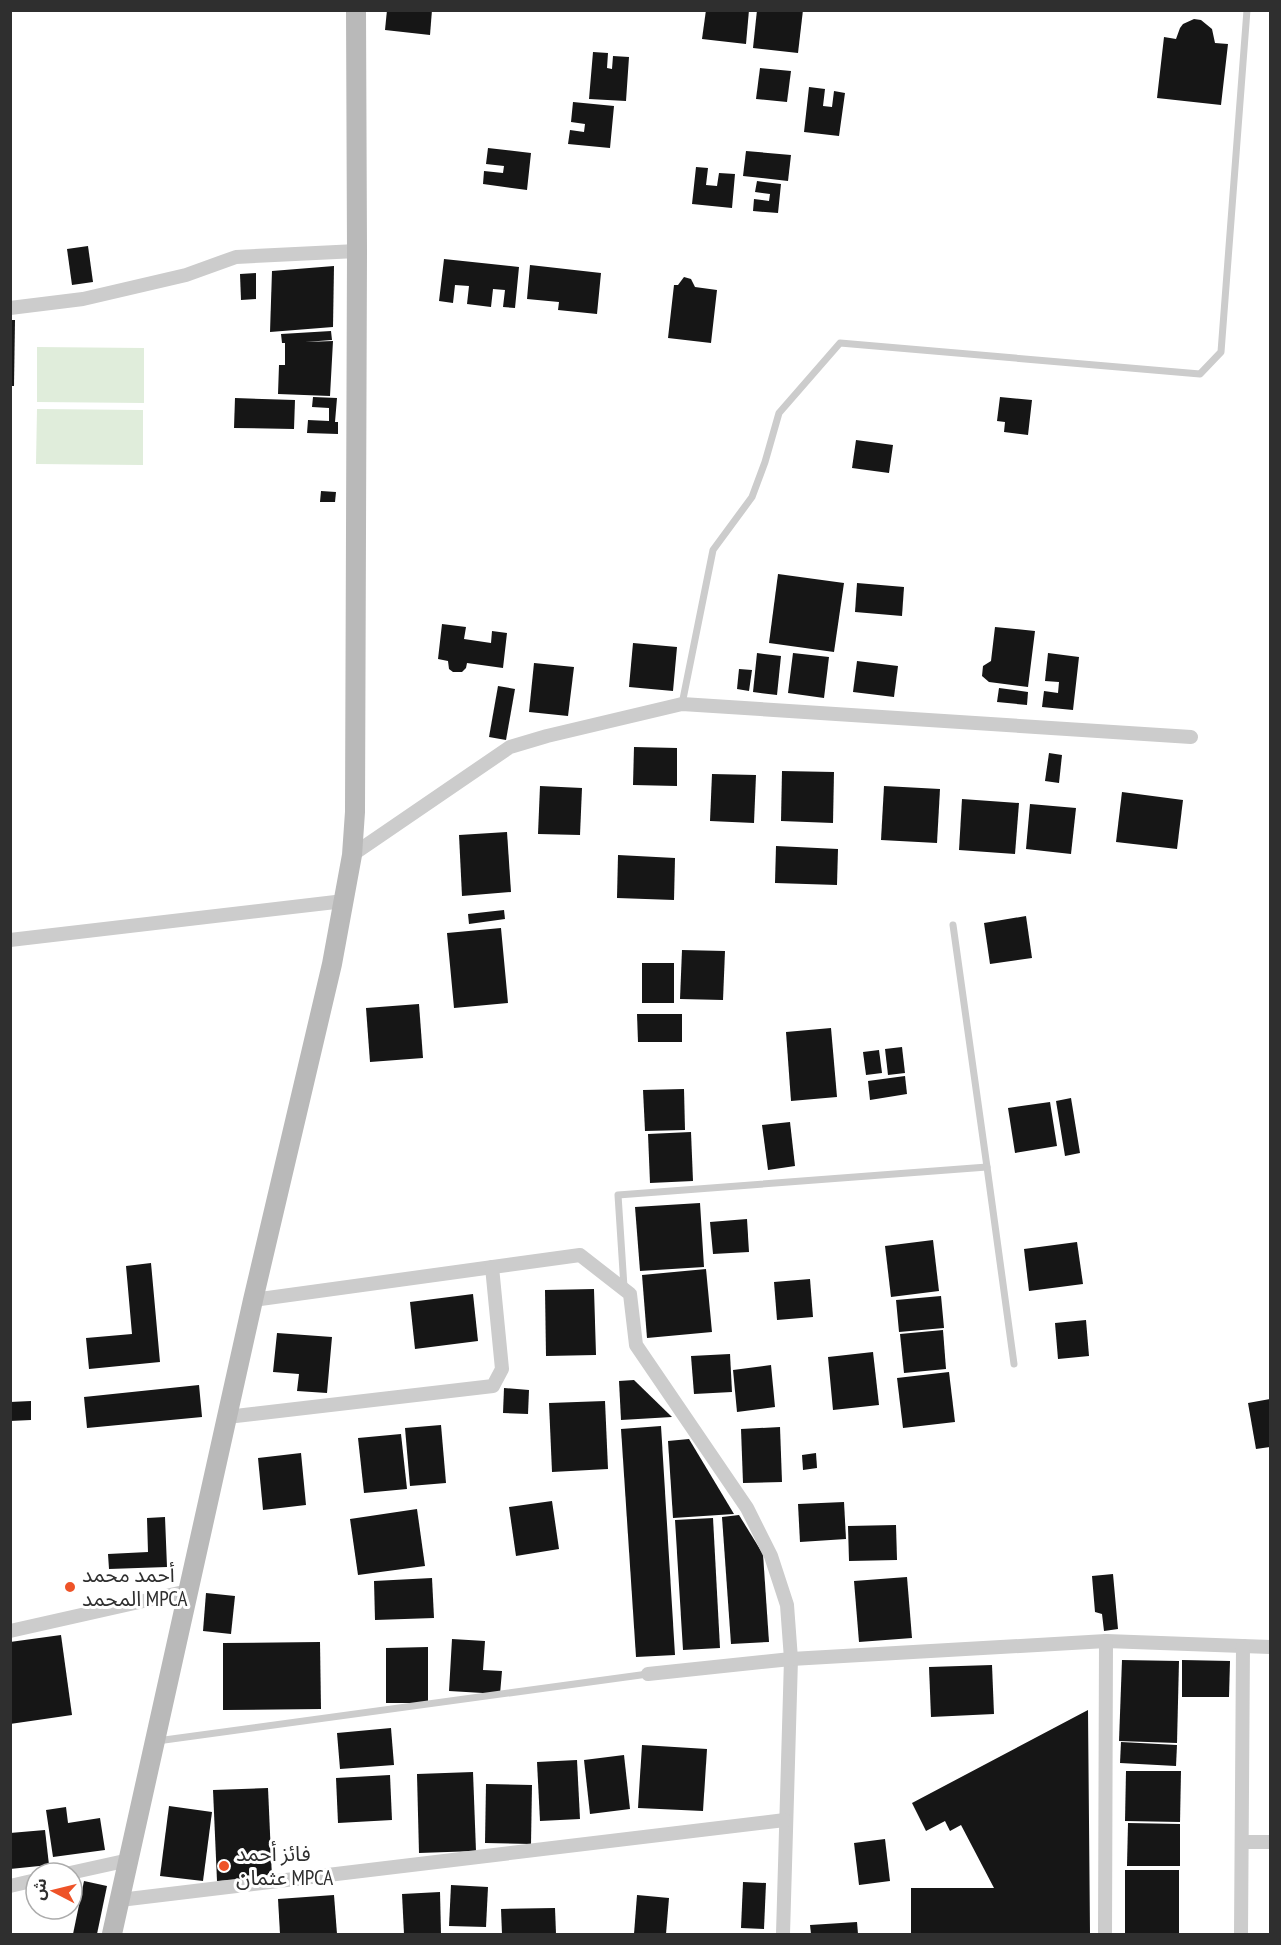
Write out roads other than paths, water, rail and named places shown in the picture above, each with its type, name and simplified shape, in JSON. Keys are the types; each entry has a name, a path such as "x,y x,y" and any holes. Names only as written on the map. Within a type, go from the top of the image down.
{"street":[{"path":"112,1935 253,1300 332,964 352,855 355,812 356,10"},
{"path":"10,308 83,299 186,275 236,257 357,251"},
{"path":"352,855 510,747 682,704 1191,737"},
{"path":"10,940 344,901"},
{"path":"253,1300 580,1255 630,1294 636,1345 747,1508 771,1556 787,1605 791,1659 783,1935"},
{"path":"227,1417 493,1386 502,1369 492,1267"},
{"path":"10,1631 188,1591"},
{"path":"1105,1935 1106,1641"},
{"path":"648,1674 791,1659 1106,1641 1270,1647"},
{"path":"1241,1935 1243,1646"},
{"path":"120,1900 785,1820"},
{"path":"1243,1842 1270,1842"},
{"path":"84,1870 129,1860"}],"lane":[{"path":"682,704 713,550 753,497 779,413 840,343 1200,374 1221,352 1247,10"},
{"path":"952,925 1014,1364"},
{"path":"624,1289 618,1196 987,1167"},
{"path":"154,1741 648,1674"}],"place":[{"name":"أحمد محمد المحمد MPCA","path":"70,1587"},
{"name":"فائز أحمد عثمان MPCA","path":"224,1866"}]}
